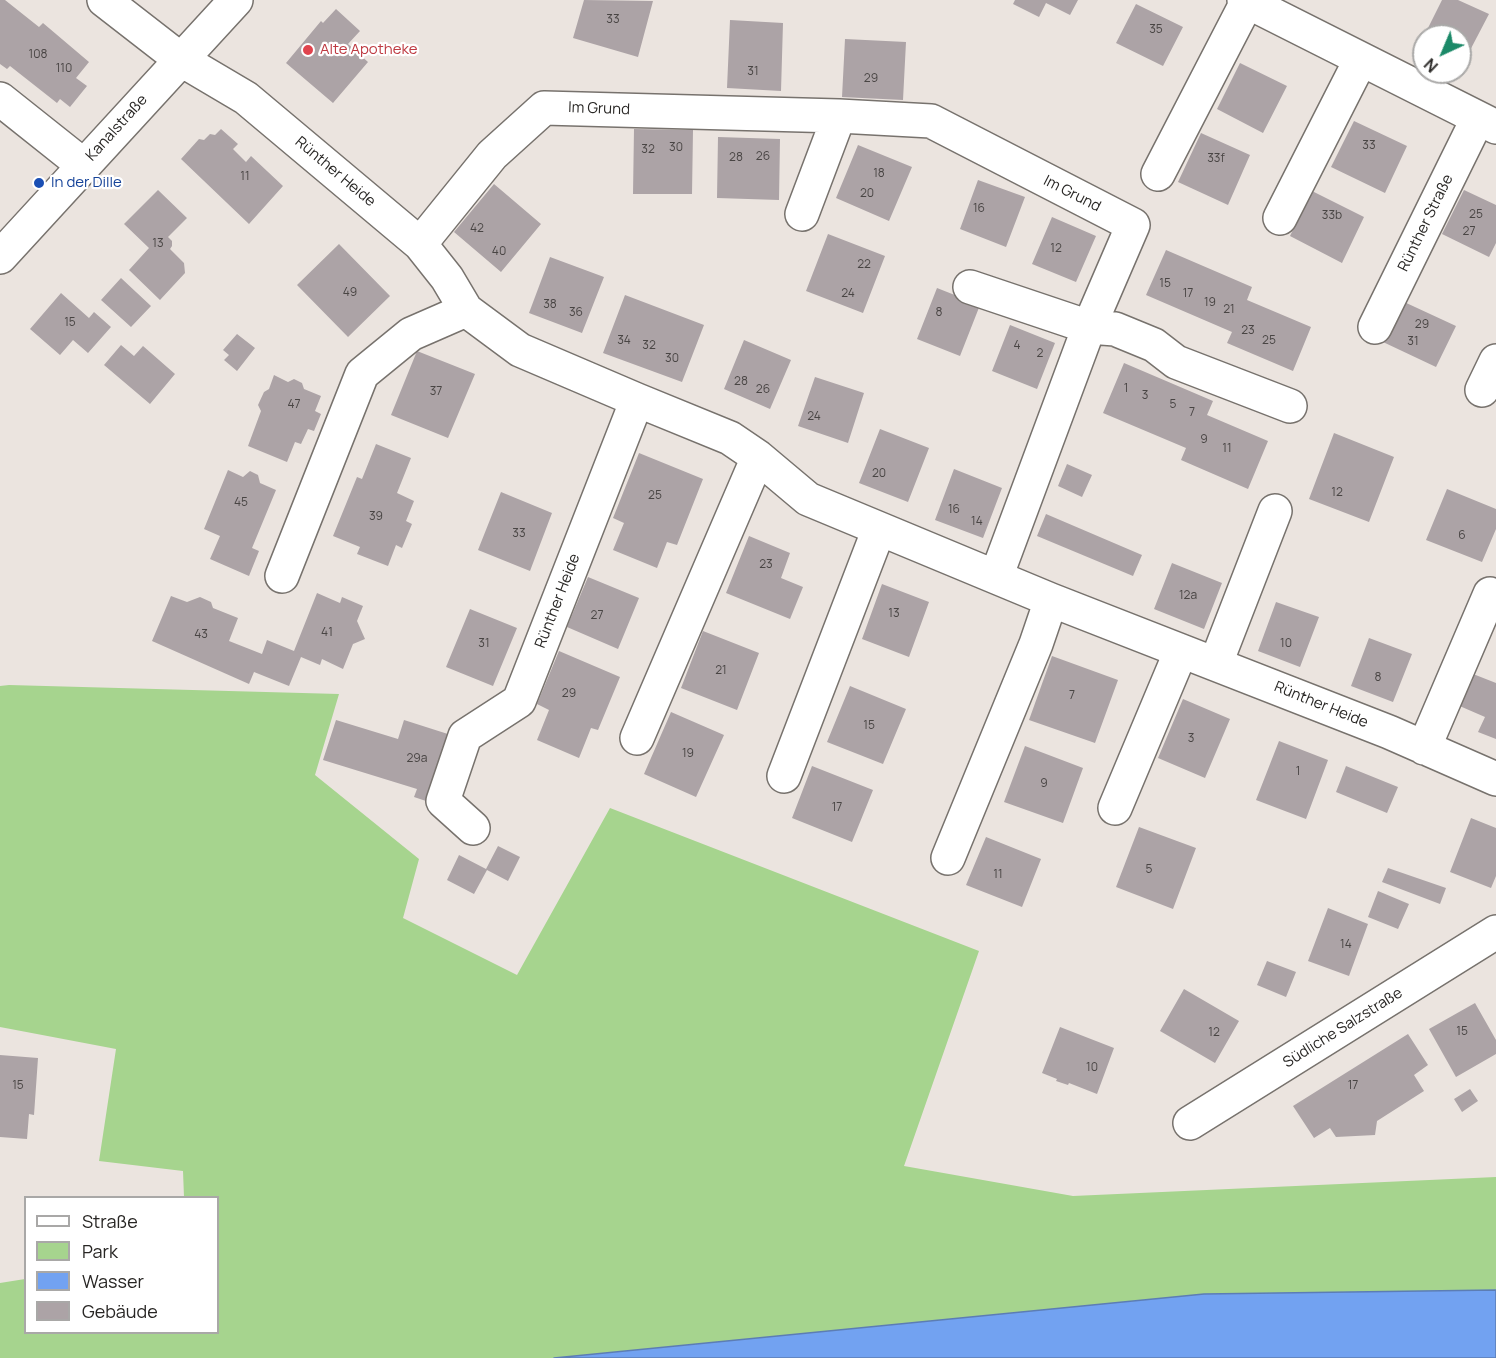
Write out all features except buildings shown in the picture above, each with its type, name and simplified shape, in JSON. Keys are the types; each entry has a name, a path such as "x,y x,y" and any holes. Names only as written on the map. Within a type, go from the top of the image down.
{"street":[{"path":"104,0 180,59"},
{"name":"Kanalstraße","path":"0,257 236,0"},
{"path":"1158,174 1246,0"},
{"name":"Rünther Straße","path":"1246,0 1487,123 1375,327"},
{"name":"Rünther Heide","path":"180,59 246,98 420,244 447,278 466,310 520,350 730,438 758,457 808,499 1051,600 1389,732 1496,779"},
{"path":"1280,218 1361,59"},
{"path":"0,99 83,165"},
{"name":"Im Grund","path":"420,244 492,155 544,108 839,116 931,121 1133,225 1089,327 996,577"},
{"path":"802,214 839,116"},
{"path":"969,288 1089,327 1114,329 1125,333 1154,345 1176,362 1290,406"},
{"path":"282,576 362,374 411,334 466,310"},
{"path":"1482,390 1496,362"},
{"name":"Rünther Heide","path":"473,828 443,801 465,736 519,701 637,400"},
{"path":"637,738 758,457"},
{"path":"1216,663 1275,512"},
{"path":"784,776 879,528"},
{"path":"1424,748 1490,594"},
{"path":"948,858 1051,600"},
{"path":"1115,808 1181,651"},
{"name":"Südliche Salzstraße","path":"1190,1123 1496,932"}],"green space":[{"path":"0,686 339,694 315,775 419,859 403,918 517,975 610,808 979,951 904,1166 1073,1196 1496,1177 1496,1290 1204,1294 554,1358 0,1358 0,1283 24,1279 24,1334 219,1334 219,1196 184,1196 183,1171 99,1161 116,1049 0,1027"}],"water":[{"path":"1496,1290 1496,1358 554,1358 1204,1294"}],"place":[{"name":"Alte Apotheke","path":"308,50"},
{"name":"In der Dille","path":"39,183"}]}
